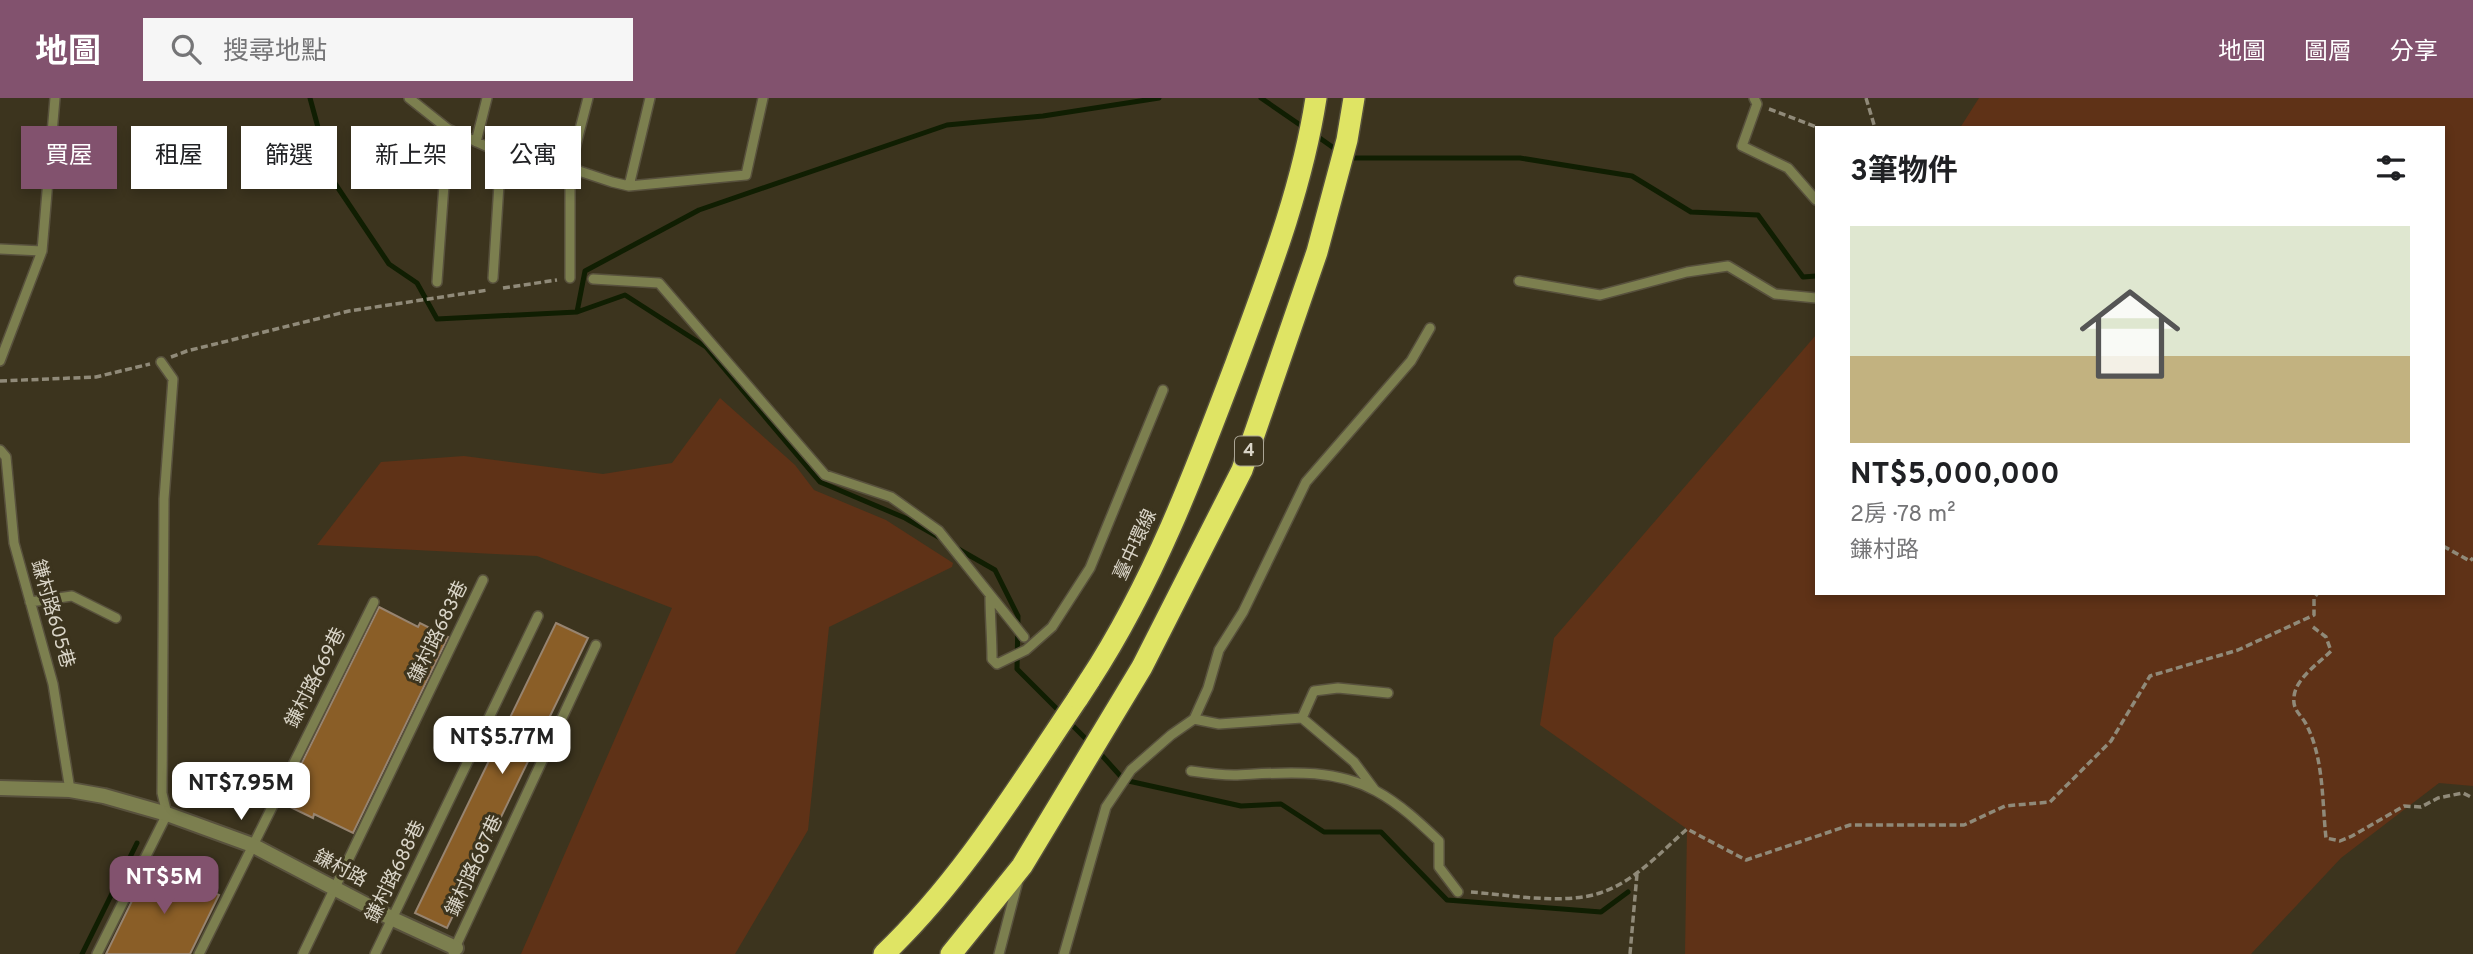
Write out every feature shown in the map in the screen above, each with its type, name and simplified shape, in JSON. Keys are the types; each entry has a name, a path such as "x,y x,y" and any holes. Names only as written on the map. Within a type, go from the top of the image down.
{"highway":[{"name":"臺中環線","path":"884,954 903,936 996,823 1119,635 1196,469 1279,247 1310,134 1316,98"},
{"name":"4","path":"951,954 1022,866 1100,737 1142,667 1242,470 1317,252 1343,155 1354,98"}],"street":[{"name":"鎌村路","path":"0,788 69,790 104,796 167,814 252,845 454,951"}],"lane":[{"path":"0,361 43,251 55,98"},
{"path":"409,98 444,126"},
{"path":"476,142 487,98"},
{"path":"581,126 588,98"},
{"path":"629,186 650,98"},
{"path":"581,171 629,186 746,175 763,98"},
{"path":"1756,101 1742,146 1788,168 1815,199"},
{"path":"471,140 485,146"},
{"path":"437,282 444,189"},
{"path":"493,278 499,189"},
{"path":"570,189 570,278"},
{"path":"0,249 43,251"},
{"path":"1519,281 1600,295 1687,272 1728,266 1775,294 1815,298"},
{"path":"593,279 659,283 825,475 891,497 939,531 1024,637"},
{"path":"1064,954 1106,807 1131,770 1171,735 1195,719 1219,650 1243,612 1306,482 1411,361 1430,328"},
{"path":"97,954 167,814 162,793 164,499 173,379 161,362"},
{"path":"990,595 992,659 997,664 1026,650 1052,627 1090,568 1163,390"},
{"name":"鎌村路605巷","path":"0,450 6,457 14,543 53,684 69,790"},
{"name":"鎌村路683巷","path":"303,954 484,580"},
{"path":"30,602 72,596 116,618"},
{"name":"鎌村路669巷","path":"199,954 374,602"},
{"name":"鎌村路688巷","path":"375,954 538,616"},
{"name":"鎌村路687巷","path":"454,951 596,645"},
{"path":"1302,718 1314,691 1338,688 1388,693"},
{"path":"1195,719 1219,724 1302,718 1354,762 1375,790"},
{"path":"1191,771 1232,775 1276,771 1327,774 1375,790 1410,814 1439,841 1439,867 1458,892"},
{"path":"999,954 1022,866"}],"path":[{"path":"1866,98 1874,126"},
{"path":"1756,101 1815,126"},
{"path":"503,288 570,278"},
{"path":"0,381 96,377 336,314 489,290"},
{"path":"2445,547 2470,561 2473,558"},
{"path":"1458,892 1572,899 1601,893 1637,874 1687,829 1746,860 1850,825 1964,825 2005,806 2050,802 2111,741 2150,676 2238,649 2314,615 2316,595"},
{"path":"2313,627 2326,637 2331,651 2299,684 2294,698 2297,713 2307,724 2315,754 2324,798 2326,838 2340,841 2404,806 2421,807 2438,798 2463,793 2473,798"},
{"path":"1630,954 1637,874"}],"shaded area":[{"path":"1979,98 2473,98 2473,786 2439,783 2341,858 2251,954 1685,954 1687,829 1540,725 1554,638 1815,336 1815,595 2445,595 2445,126 1961,126"},
{"path":"720,398 795,465 814,490 886,520 953,563 952,567 829,627 808,830 735,954 521,954 672,608 537,556 317,545 381,462 464,456 603,474 672,463"}],"building":[{"path":"379,607 418,627 420,623 448,637 353,833 314,814 313,818 282,803"},
{"path":"556,623 588,638 447,928 415,913"},
{"path":"150,864 219,895 190,954 106,954"}],"waterway":[{"path":"310,98 332,179 389,264 417,283 437,319 577,312 625,295 706,347 820,482 905,518 942,539"},
{"path":"577,312 585,271 699,210 947,125 1043,116 1159,98"},
{"path":"1261,98 1306,129"},
{"path":"1314,134 1338,151"},
{"path":"1349,158 1520,158 1632,176 1691,212 1758,215 1803,277 1815,276"},
{"path":"953,546 995,570 1018,616 1017,669 1061,713"},
{"path":"1067,720 1090,743"},
{"path":"1097,750 1124,780 1241,806 1281,804 1324,832 1381,832 1447,900 1601,912 1628,892"},
{"path":"82,954 137,843"}]}
